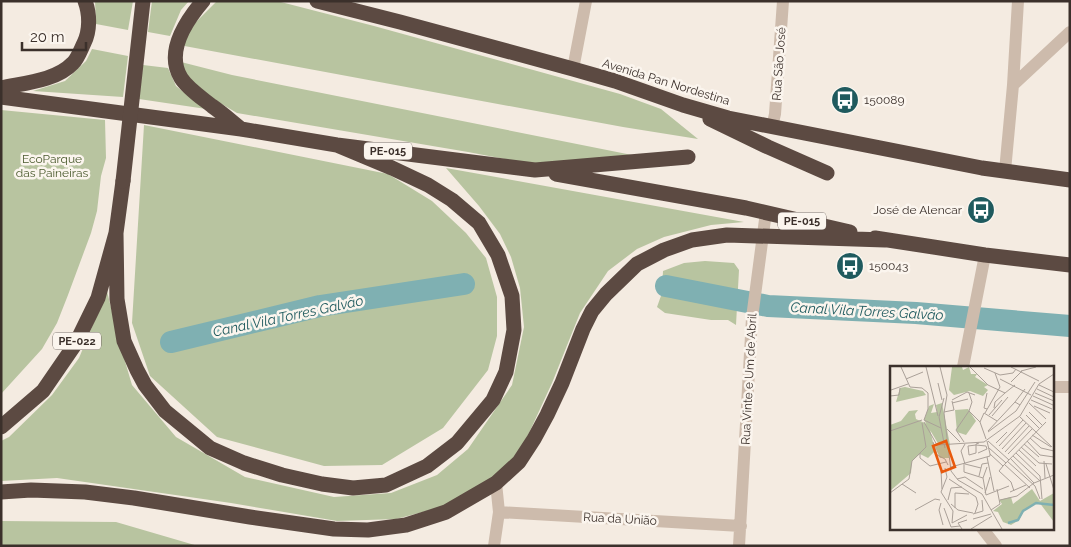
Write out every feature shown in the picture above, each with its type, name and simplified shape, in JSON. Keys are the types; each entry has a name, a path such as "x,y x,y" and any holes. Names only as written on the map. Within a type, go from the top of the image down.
{"highway":[{"path":"1,88 49,78 65,71 74,61 86,38 88,9 85,1"},
{"name":"PE-022","path":"1,427 43,391 76,343 98,298 116,233 144,1"},
{"path":"203,1 178,40 175,55 176,66 181,79 196,94 241,129"},
{"name":"Avenida Pan Nordestina","path":"317,1 573,69 728,118 982,168 1070,180"},
{"name":"PE-015","path":"1,97 241,129 337,145 535,170 766,212 885,240 985,256 1070,265"},
{"path":"683,105 726,127 827,173"},
{"path":"116,233 117,299 124,341 145,385 165,411 210,448 244,463 282,475 322,484 353,488 386,485 426,466 457,443 493,400 506,372 514,330 512,296 498,255 479,223 452,200 428,185 337,145"},
{"path":"535,170 688,157"},
{"path":"1,492 31,490 85,492 334,529 368,530 406,525 446,512 496,483 519,462 534,439 562,382 592,311 606,294 637,264 664,250 692,240 727,235 885,240"}],"street":[{"path":"573,69 586,1"},
{"name":"Rua São José","path":"772,127 775,114 783,1"},
{"path":"1005,171 1018,1"},
{"path":"1013,85 1070,32"},
{"name":"Rua Vinte e Um de Abril","path":"739,546 752,318 766,212"},
{"path":"963,366 985,256"},
{"path":"1054,387 1070,387"},
{"path":"494,546 499,512 496,483"},
{"name":"Rua da União","path":"499,512 741,526"},
{"path":"984,530 996,546"}],"green space":[{"path":"95,1 133,1 128,30 96,24"},
{"path":"152,1 189,1 181,10 170,36 148,32"},
{"path":"217,1 277,1 620,94 661,109 698,139 623,127 179,45 196,22"},
{"path":"92,49 128,56 123,97 33,91 65,81 86,61"},
{"path":"181,62 232,75 632,155 537,165 237,113 198,90 186,75"},
{"path":"143,65 168,68 176,86 191,98 213,110 139,99"},
{"name":"EcoParque das Paineiras","path":"1,110 105,120 106,158 101,176 97,211 91,233 57,323 42,349 1,394"},
{"path":"144,125 388,174 432,201 466,233 486,258 497,297 497,336 488,370 443,428 382,465 324,466 217,437 150,376 132,323"},
{"path":"446,168 744,222 711,225 664,237 637,249 608,271 580,313 552,383 517,459 492,481 442,507 396,519 337,521 231,503 57,478 1,481 1,441 9,437 52,395 79,358 107,291 132,385 176,437 245,477 334,497 391,493 437,475 468,449 512,385 524,327 520,288 511,257 500,234"},
{"path":"705,261 734,263 739,270 736,325 728,320 711,320 665,313 657,307 662,293 663,271 684,263"},
{"path":"1,521 116,522 198,546 1,546"}],"waterway":[{"name":"Canal Vila Torres Galvão","path":"171,342 320,306 464,284"},
{"name":"Canal Vila Torres Galvão","path":"666,286 768,306 916,313 1070,326"}],"place":[{"name":"150089","path":"845,100"},
{"name":"José de Alencar","path":"981,210"},
{"name":"150043","path":"850,266"}]}
